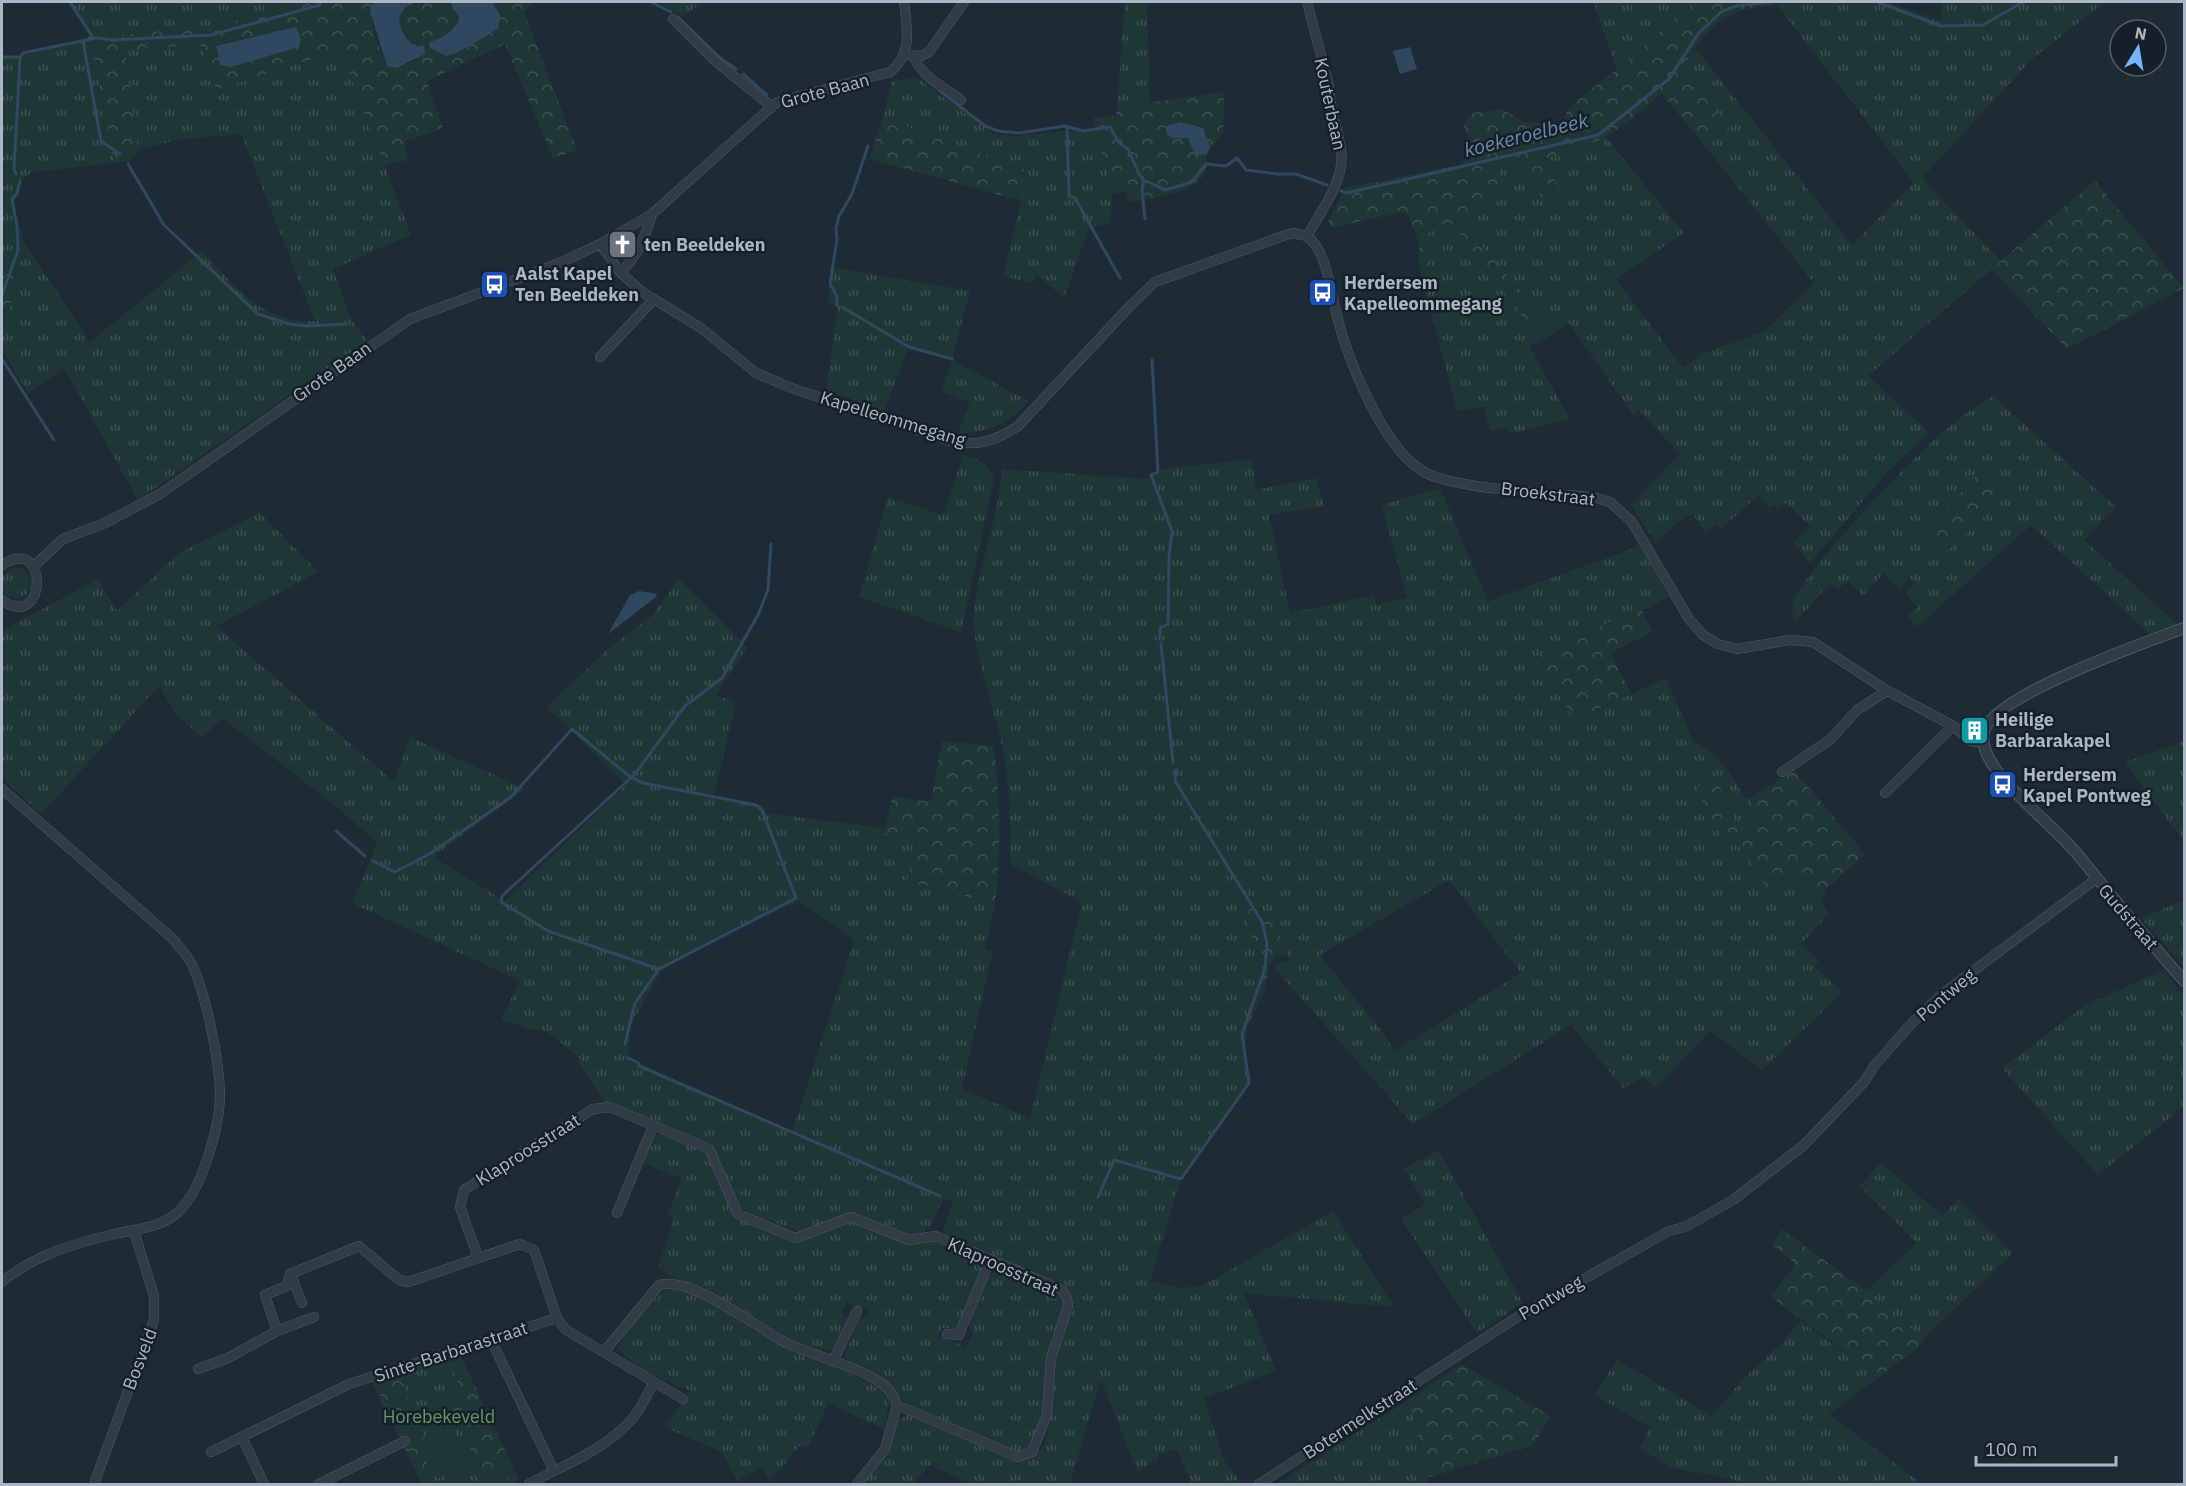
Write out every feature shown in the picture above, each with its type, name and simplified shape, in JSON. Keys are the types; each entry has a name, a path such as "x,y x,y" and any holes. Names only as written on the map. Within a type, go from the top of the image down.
{"street":[{"path":"904,2 908,37 904,55 914,56 929,52 964,2"},
{"name":"Kouterbaan","path":"1307,2 1330,90 1329,100 1342,152 1339,174 1307,236"},
{"path":"673,19 714,60 771,106"},
{"name":"Grote Baan","path":"33,567 63,539 105,523 160,494 410,320 562,262 600,244 652,214 771,106 785,99 881,75 895,67 904,55"},
{"path":"914,56 916,63 961,100"},
{"name":"Grote Baan","path":"620,272 629,265 647,231 652,214"},
{"name":"Kapelleommegang","path":"600,244 620,272 654,299 701,328 756,373 951,441 974,444 995,440 1018,426 1155,282 1283,236 1297,234 1307,236"},
{"name":"Broekstraat","path":"1307,236 1319,252 1342,338 1356,374 1397,449 1410,462 1426,473 1454,481 1593,497 1610,502 1632,522 1689,618 1703,635 1718,644 1737,649 1790,640 1813,642 1887,691 1953,726 1970,741 1983,742"},
{"path":"600,357 654,299"},
{"path":"2,563 17,560 33,567 39,585 33,599 19,605 2,600"},
{"path":"2096,879 2078,856 1998,772 1986,753 1983,742 1984,730 1996,712 2079,669 2184,628"},
{"path":"1782,772 1831,740 1857,710 1887,691"},
{"path":"1885,793 1953,726"},
{"path":"2,789 173,939 194,968 210,1025 220,1095 207,1161 194,1192 178,1213 158,1224 134,1231 116,1233 39,1258 2,1282"},
{"name":"Gudstraat","path":"2096,879 2184,981"},
{"name":"Pontweg","path":"1462,1353 1527,1311 1604,1267 1733,1200 1803,1145 1865,1081 1874,1066 1912,1023 1941,995 2096,879"},
{"name":"Klaproosstraat","path":"478,1257 460,1207 464,1190 593,1109 610,1107 709,1149 738,1214 796,1238 851,1217 909,1240 936,1236 1062,1290 1067,1298 1068,1306 1051,1358 1047,1415 1032,1452 1012,1456 897,1405 893,1394 884,1385 763,1330 732,1308 675,1284 659,1285 604,1352"},
{"path":"617,1213 653,1126"},
{"name":"Bosveld","path":"94,1485 154,1320 154,1296 134,1231"},
{"path":"290,1274 359,1246 399,1280 408,1282 520,1244 534,1250 557,1318 566,1330 683,1399"},
{"path":"947,1334 959,1335 990,1260"},
{"path":"290,1274 302,1303"},
{"path":"277,1331 265,1295 287,1287 290,1274"},
{"path":"833,1361 857,1311"},
{"path":"198,1369 238,1353 277,1331 314,1317"},
{"name":"Sinte-Barbarastraat","path":"211,1452 349,1384 557,1318"},
{"path":"491,1340 554,1471"},
{"name":"Botermelkstraat","path":"1259,1485 1462,1353"},
{"path":"529,1485 595,1450 617,1434 634,1417 654,1382"},
{"path":"857,1485 885,1449 897,1405"},
{"path":"242,1437 264,1485"},
{"path":"319,1485 405,1441"}],"green space":[{"path":"67,2 304,2 213,27 90,37"},
{"path":"304,2 373,2 372,18 377,42 387,66 397,68 417,60 400,24 400,15 411,5 450,2 455,10 457,23 454,28 444,36 429,42 439,53 500,15 492,2 534,2 524,12 577,150 553,158 505,44 427,81 443,128 404,142 408,160 384,165 341,50 216,90 200,44 125,51 138,150 130,161 114,163 90,37 213,27"},
{"path":"659,2 704,2 682,16"},
{"path":"1125,2 1147,2 1150,102 1117,107"},
{"path":"1593,2 1694,2 1617,69"},
{"path":"1694,2 1759,2 1757,7 1730,15 1720,21 1705,36 1682,68 1730,130 1704,145 1662,94 1627,123 1600,140 1541,160 1564,194 1547,204 1514,160 1497,168 1504,186 1459,219 1546,321 1533,330 1450,222 1427,234 1431,265 1419,266 1419,242 1406,211 1332,228 1328,222 1345,188 1459,165 1474,154 1463,124 1473,113 1502,109 1524,122 1554,124 1564,119 1569,107"},
{"path":"1759,2 1887,2 1941,21 1943,2 2105,2 2032,59 1922,178 2001,261 1868,376 1929,432 1885,475 1810,563 1793,543 1810,526 1786,503 1778,509 1774,504 1769,508 1759,495 1722,528 1716,524 1706,533 1693,514 1678,522 1656,543 1631,505 1680,454 1639,410 1633,415 1569,323 1529,346 1570,419 1510,434 1508,427 1490,431 1484,406 1457,411 1419,266 1431,265 1427,234 1450,222 1533,330 1546,322 1459,219 1504,186 1496,168 1514,160 1547,204 1541,160 1606,137 1684,233 1616,279 1683,368 1701,354 1765,331 1814,283 1704,145 1730,130 1682,68 1696,49 1852,245 1914,183 1777,5 1757,7"},
{"path":"90,37 114,163 32,172 20,182 14,206 23,241 90,342 202,251 238,289 264,309 296,320 315,321 241,134 176,140 138,150 124,51 200,44 216,90 341,50 411,235 333,269 352,321 367,341 138,500 64,368 28,393 2,350 2,325 9,310 4,275 2,277 2,59 20,57"},
{"path":"916,77 993,134 1017,136 1096,128 1112,194 1111,223 1089,228 1064,298 1035,273 1033,283 1003,276 1028,171 883,118 891,82"},
{"path":"1222,92 1224,132 1209,152 1206,159 1206,171 1199,180 1181,191 1147,199 1128,202 1126,191 1112,194 1093,118 1116,116 1117,107"},
{"path":"883,118 1028,171 1022,201 869,159"},
{"path":"2095,181 2184,288 2067,349 1991,269"},
{"path":"830,267 970,291 952,360 909,347 884,411 826,390 838,306 828,303"},
{"path":"17,269 9,310 2,325 2,277"},
{"path":"952,360 1029,401 1013,416 989,429 958,434 970,403 941,391"},
{"path":"1993,396 2116,507 2084,540 2178,625 2151,635 2031,525 1917,627 1908,616 1918,607 1905,593 1915,583 1910,578 1899,589 1884,573 1863,596 1848,580 1838,589 1830,584 1796,621 1792,611 1793,599 1846,531 1934,440 1961,417"},
{"path":"963,455 982,462 994,479 961,632 859,597 888,497 943,515"},
{"path":"1252,459 1256,490 1316,478 1324,506 1269,515 1290,613 1374,595 1376,605 1407,598 1382,505 1440,488 1488,601 1640,546 1669,597 1642,611 1640,608 1538,657 1574,720 1666,678 1694,743 1703,746 1718,758 1745,798 1750,798 1757,816 1738,827 1717,781 1732,835 1769,890 1791,877 1822,903 1829,914 1801,944 1819,961 1814,966 1843,992 1762,1070 1710,1031 1656,1088 1644,1077 1623,1088 1571,1025 1413,1124 1275,969 1276,964 1289,960 1288,955 1256,948 1265,969 1262,991 1242,1034 1249,1083 1181,1179 1150,1281 1180,1288 1202,1286 1333,1211 1394,1307 1244,1293 1276,1371 1204,1398 1225,1462 1243,1484 1191,1484 1177,1449 1158,1455 1158,1460 1137,1471 1101,1379 1070,1484 966,1484 968,1482 930,1465 912,1484 862,1484 885,1456 897,1420 910,1414 1013,1460 1035,1455 1041,1449 1050,1426 1057,1351 1069,1312 1070,1291 943,1232 953,1202 944,1198 929,1227 921,1234 908,1235 851,1213 799,1232 742,1209 711,1145 604,1101 578,1062 581,1059 546,1031 528,1029 501,1019 520,981 352,903 377,843 342,811 222,718 202,738 175,713 159,686 41,814 2,778 2,631 98,579 117,611 179,553 260,513 319,572 216,626 394,782 410,737 525,789 433,857 505,901 626,785 547,707 612,645 652,616 678,580 671,571 747,647 716,695 736,703 713,799 763,805 765,813 883,828 883,833 916,841 907,881 995,904 985,949 993,950 962,1089 1030,1118 1082,902 1010,864 1010,816 1006,769 981,666 974,626 978,588 996,508 1002,469 1148,479 1163,469","holes":["1449,880 1521,973 1394,1051 1385,1035 1320,955","799,901 854,940 792,1132 628,1058 630,1026 662,970 734,931"]},
{"path":"1978,474 2004,498 1947,552 1924,532"},
{"path":"16,568 27,572 31,583 27,594 16,598 5,594 1,583 5,572"},
{"path":"1640,607 1653,632 1610,653 1631,693 1574,720 1538,657"},
{"path":"942,741 994,746 999,825 999,864 995,904 907,881 916,842 883,833 893,796 931,802"},
{"path":"2184,741 2184,842 2125,762"},
{"path":"1794,770 1865,854 1826,889 1822,903 1791,877 1770,893 1732,835 1720,835 1698,792 1699,786 1717,781 1738,827 1757,816 1750,798"},
{"path":"2184,900 2184,967 2141,918"},
{"path":"1251,906 1271,919 1288,955 1275,958 1270,963 1264,992 1247,1028 1245,1054 1251,1081 1249,1083 1242,1034 1262,991 1265,969 1245,919"},
{"path":"2163,970 2184,995 2184,1107 2098,1175 2002,1068 2084,1006"},
{"path":"662,1134 704,1150 736,1216 791,1239 847,1222 859,1223 907,1243 931,1240 975,1258 982,1268 956,1329 942,1328 938,1335 966,1347 973,1334 969,1327 989,1275 1001,1269 1058,1292 1063,1308 1051,1339 1043,1416 1030,1447 1020,1451 1009,1449 941,1420 903,1400 888,1383 859,1368 844,1357 859,1319 868,1317 870,1311 847,1302 842,1312 846,1321 837,1344 831,1350 817,1348 779,1332 731,1303 682,1283 665,1272 658,1265 674,1219 667,1216 682,1179 643,1163 653,1137"},
{"path":"1439,1151 1523,1303 1477,1333 1401,1219 1426,1204 1403,1168"},
{"path":"1881,1163 1942,1216 1959,1199 2013,1253 1924,1338 1863,1294 1917,1243 1859,1186"},
{"path":"1781,1229 1867,1291 1864,1294 1924,1338 1918,1348 1879,1377 1770,1296 1796,1264 1772,1245"},
{"path":"668,1288 682,1291 728,1311 754,1331 843,1370 886,1392 889,1400 885,1430 828,1403 808,1448 800,1445 771,1481 761,1468 737,1481 722,1452 664,1427 691,1391 644,1371 617,1349 639,1316"},
{"path":"1800,1321 1879,1377 1829,1414 1922,1484 1741,1484 1732,1479 1669,1467 1640,1448 1650,1427 1594,1395 1617,1360 1712,1416 1742,1380 1784,1341"},
{"name":"Horebekeveld","path":"460,1354 519,1480 509,1484 422,1484 372,1383"},
{"path":"460,1357 519,1480 510,1484 502,1466 497,1470 496,1484 475,1484 475,1460 454,1414 438,1421 436,1407 464,1396 447,1358"},
{"path":"1461,1364 1551,1416 1533,1445 1427,1478 1410,1399"},
{"path":"399,1376 425,1437 416,1445 435,1484 425,1484 376,1386"},
{"path":"1410,1399 1428,1484 1277,1484"},
{"path":"452,1428 469,1464 437,1479 420,1442"}],"water":[{"path":"373,2 418,2 404,10 400,15 400,21 408,41 414,47 424,45 425,54 397,68 387,66 370,12"},
{"path":"450,2 492,2 500,15 498,29 455,54 446,56 430,48 429,42 447,34 457,23 459,18"},
{"path":"296,27 301,39 299,47 231,67 220,65 216,46"},
{"path":"1410,47 1417,69 1400,74 1393,51"},
{"path":"1179,122 1203,128 1210,146 1207,154 1195,156 1188,138 1173,138 1167,135 1167,126"},
{"path":"639,591 657,594 608,634 630,595"}],"waterway":[{"path":"70,2 92,36 88,39"},
{"path":"16,174 14,169 20,58 23,53 96,38 112,40 211,35 320,5 319,2"},
{"path":"651,2 671,12"},
{"name":"koekeroelbeek","path":"1341,191 1347,193 1598,135 1669,79 1698,34 1721,12 1736,6 1770,2"},
{"name":"koekeroelbeek","path":"1877,2 1941,26 1983,25 2023,2"},
{"path":"678,17 719,57 736,69"},
{"path":"83,41 101,141 120,154"},
{"path":"2,57 20,57"},
{"path":"743,74 767,95"},
{"name":"koekeroelbeek","path":"940,91 985,126 998,131 1019,133 1065,126 1083,131 1110,127 1119,143 1128,149 1144,180 1165,190 1192,182 1206,164 1226,166 1237,158 1246,170 1296,174 1327,185"},
{"path":"1067,128 1069,196 1075,198 1120,278"},
{"path":"837,306 837,296 830,284 837,239 836,228 839,216 852,194 868,146"},
{"path":"128,164 164,225 258,314 289,324 307,326 346,324"},
{"path":"1144,180 1142,190 1145,219"},
{"path":"2,295 18,250 17,226 12,199 17,194 20,181"},
{"path":"842,307 909,347 952,359"},
{"path":"2,359 54,440"},
{"path":"1152,360 1158,472 1151,475 1172,531 1169,557 1168,624 1160,628 1160,637"},
{"path":"625,1044 635,1003 659,969 548,931 501,902 502,896 635,774 685,706 722,678 758,615 768,590 771,544"},
{"path":"1161,644 1173,762"},
{"path":"373,861 395,872 431,853 511,797 572,729 629,776 643,783 756,805 762,810 796,898 659,969"},
{"path":"1098,1197 1114,1160 1181,1179 1249,1083 1242,1034 1265,969 1267,943 1262,922 1175,781 1176,770"},
{"path":"336,831 365,856"},
{"path":"628,1058 639,1063 639,1066 940,1196"}],"place":[{"name":"ten Beeldeken","path":"623,245"},
{"name":"Aalst Kapel Ten Beeldeken","path":"494,284"},
{"name":"Herdersem Kapelleommegang","path":"1323,293"},
{"name":"Heilige Barbarakapel","path":"1974,730"},
{"name":"Herdersem Kapel Pontweg","path":"2002,785"}]}
